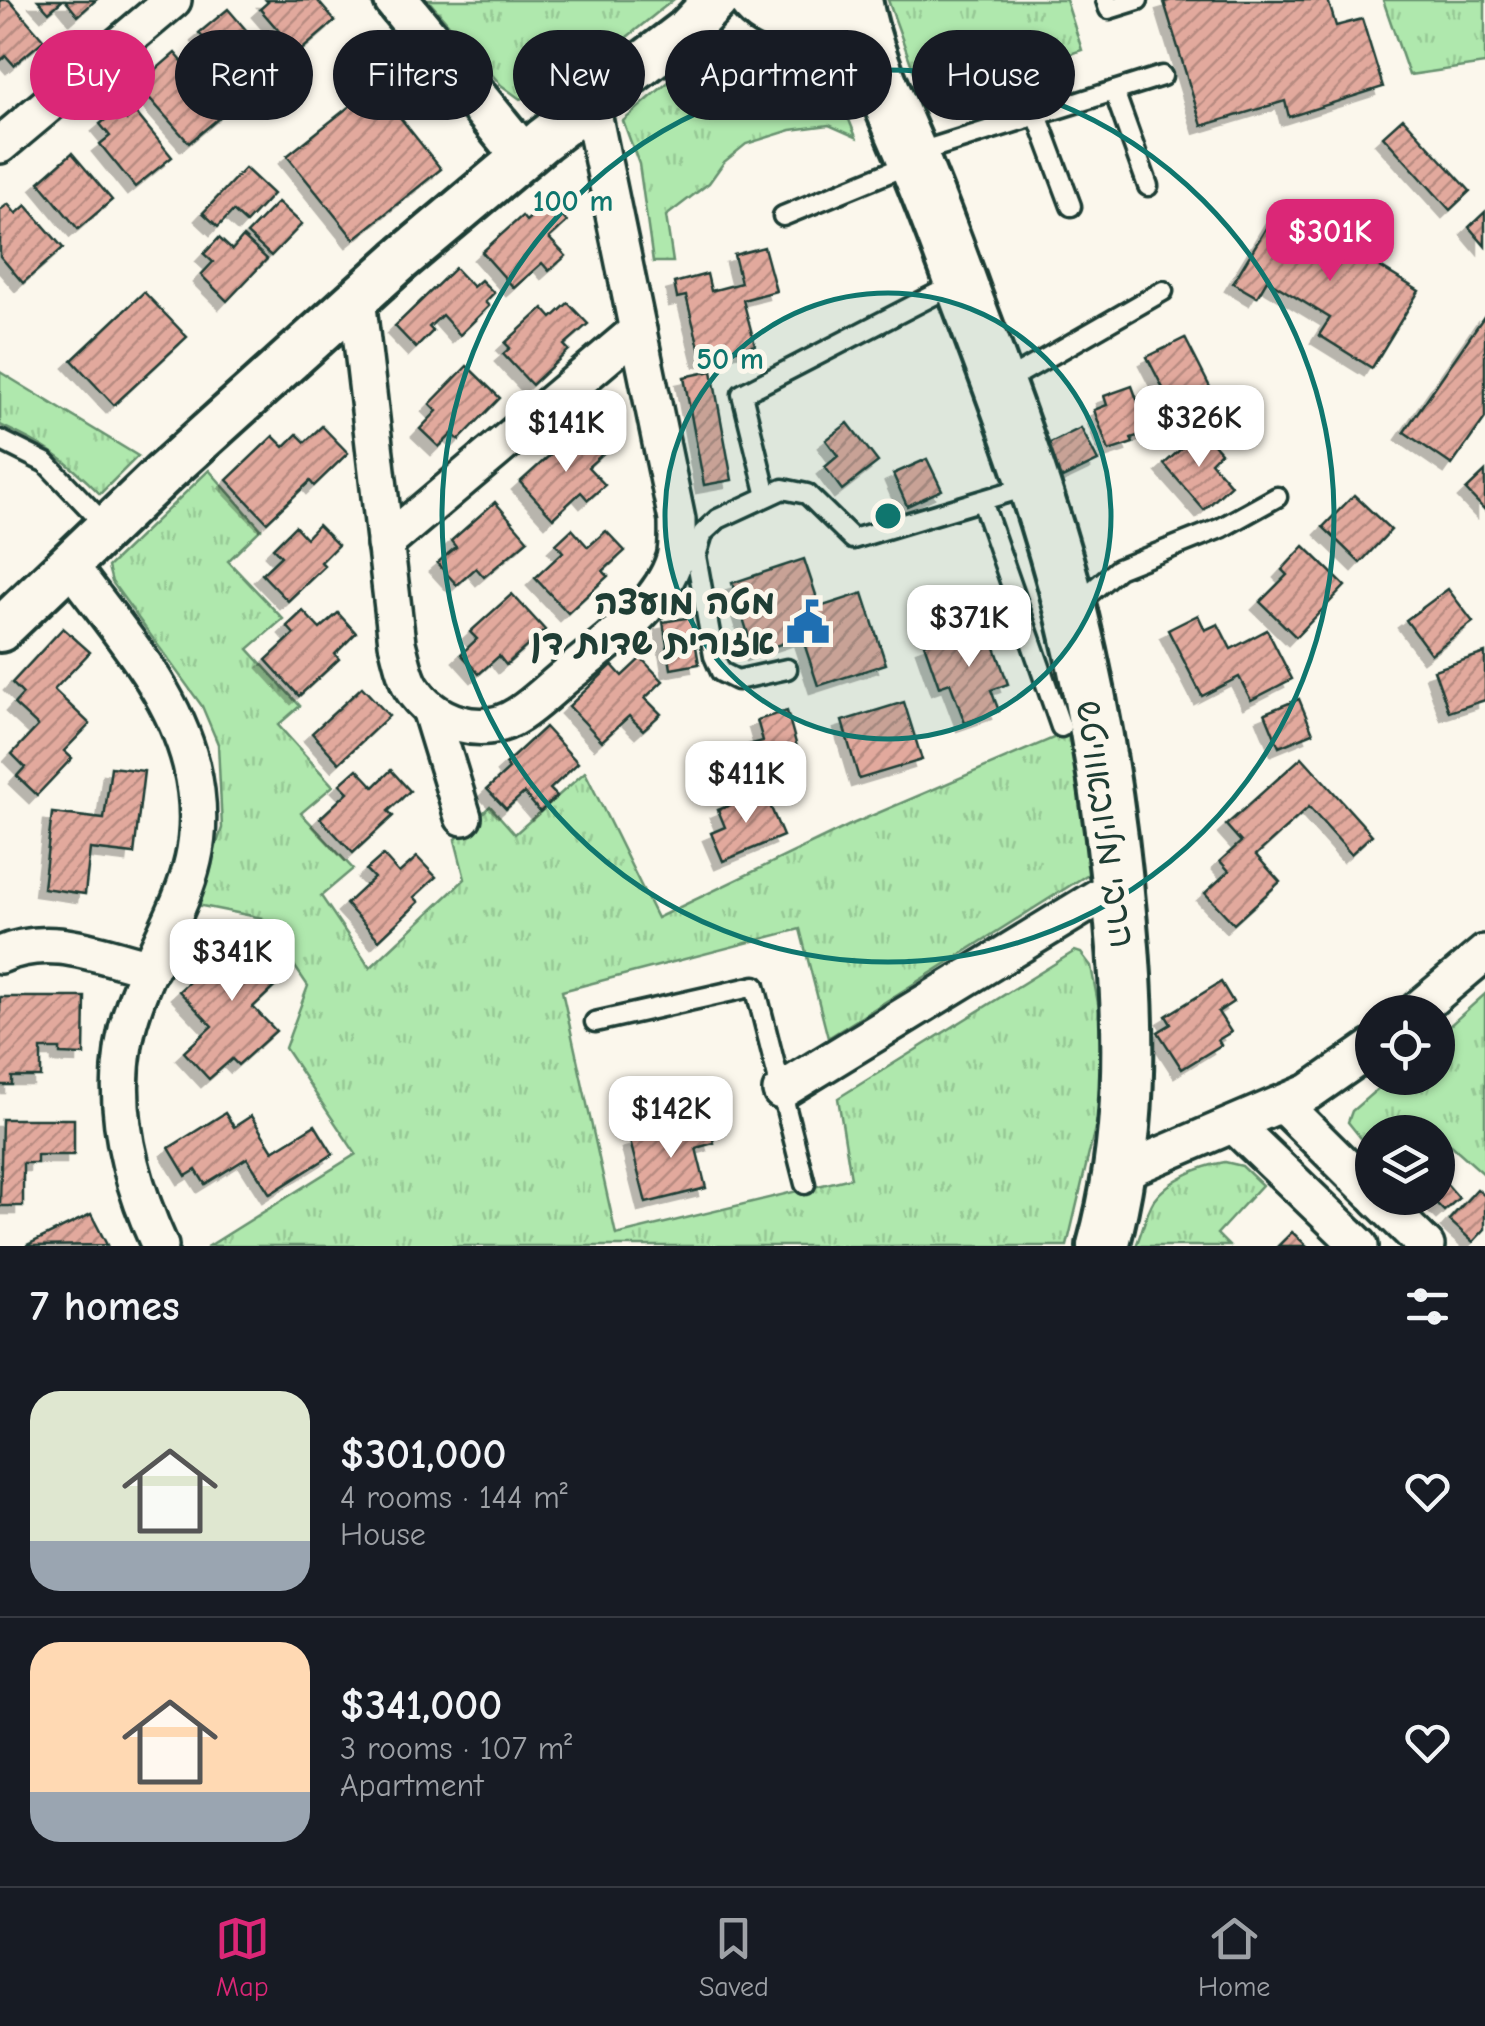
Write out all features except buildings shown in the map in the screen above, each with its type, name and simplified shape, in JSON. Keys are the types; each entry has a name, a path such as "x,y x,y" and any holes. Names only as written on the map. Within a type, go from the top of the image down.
{"main road":[{"name":"הרבי מליובאוויטש","path":"856,0 865,30"},
{"name":"הרבי מליובאוויטש","path":"792,8 824,30"},
{"name":"הרבי מליובאוויטש","path":"892,109 1033,485 1070,609 1092,712 1118,886 1128,1071 1119,1173 1103,1246"}],"street":[{"path":"396,0 524,156"},
{"path":"687,30 716,0"},
{"path":"0,144 161,4"},
{"path":"687,30 727,14 792,8"},
{"path":"645,62 665,47"},
{"path":"0,630 357,298 570,120"},
{"path":"357,298 396,643 410,686 430,709 451,722 494,726 517,716 629,622 665,582 676,555 678,520 595,120"},
{"path":"385,544 638,330"},
{"path":"69,564 150,675 181,733 191,764 198,831 193,867 181,903 134,1004 121,1061 120,1116 131,1169 160,1246"},
{"path":"430,709 463,817"},
{"path":"781,1090 1118,886"},
{"path":"0,954 18,947 64,945 151,968"},
{"path":"1436,995 1485,954"},
{"path":"1119,1173 1283,1105 1322,1086 1355,1061"},
{"path":"1283,1105 1355,1176"},
{"path":"1234,1125 1360,1246"},
{"path":"1394,1215 1426,1246"}],"lane":[{"path":"1106,0 1109,9 1138,0"},
{"path":"1075,103 1162,76"},
{"path":"1114,91 1148,186"},
{"path":"783,216 913,158 1023,120"},
{"path":"1039,120 1071,206"},
{"path":"767,496 742,394 960,282"},
{"path":"999,386 1162,291"},
{"path":"0,440 46,463 107,527"},
{"path":"787,668 736,680 721,672 714,656 696,556 703,534 718,519 783,489 807,494 854,539 1033,485"},
{"path":"1070,609 1118,569 1221,528 1278,497"},
{"path":"982,500 1061,728"},
{"path":"595,1022 754,986 805,1184"}],"green space":[{"path":"428,0 673,0 636,30 513,30 513,94 493,76 493,30 454,30"},
{"path":"888,0 1066,0 1082,50 1075,52 1075,30 912,30 912,67"},
{"path":"1383,0 1485,0 1485,64 1409,75"},
{"path":"665,85 665,120 849,120 856,137 829,125 791,130 746,144 724,162 709,183 666,216 673,262 653,262 639,164 623,121 645,120 645,102"},
{"path":"0,372 138,456 100,494 54,454 0,425"},
{"path":"209,470 261,529 228,561 283,619 248,649 300,706 278,725 333,786 301,813 353,869 321,896 370,968 465,879 455,840 490,806 515,834 585,772 657,918 850,825 1079,727 1093,871 828,1038 800,929 562,991 616,1235 851,1178 838,1098 1075,951 1081,953 1091,966 1101,1019 1103,1094 1067,1246 209,1246 356,1154 285,1048 308,986 262,918 197,905 222,828 218,744 202,706 112,582 108,567"},
{"path":"1485,994 1485,1175 1455,1148 1455,1115 1355,1115 1355,1131 1348,1122 1352,1111 1370,1095 1455,1095 1455,1021"},
{"path":"1225,1162 1242,1166 1262,1185 1217,1234 1229,1246 1136,1246 1151,1205 1160,1193 1186,1175"}],"place":[{"name":"מטה מועצה אזורית שדות דן","path":"808,622"}]}
